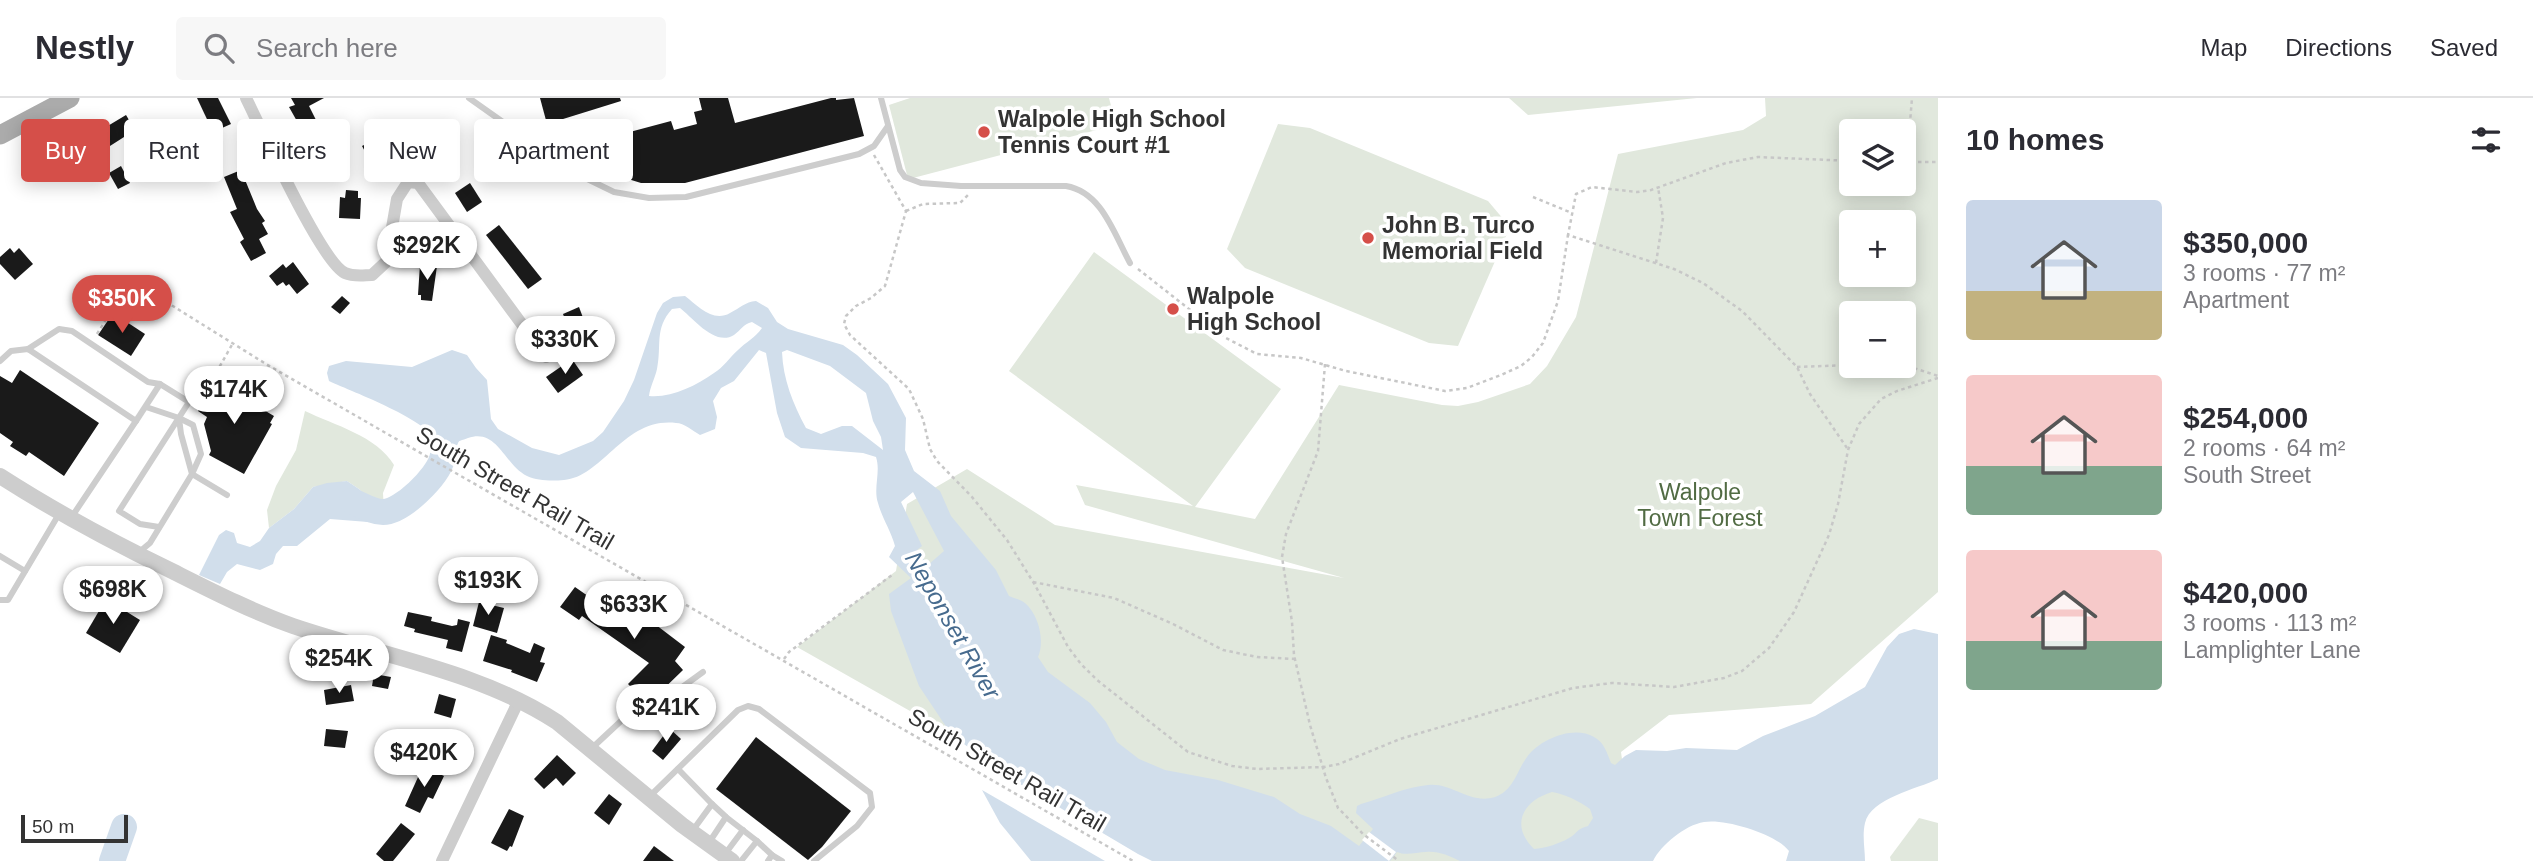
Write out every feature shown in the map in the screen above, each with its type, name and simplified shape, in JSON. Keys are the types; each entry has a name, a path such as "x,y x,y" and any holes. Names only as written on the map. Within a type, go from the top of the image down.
{"main road":[{"path":"4,134 59,101"}],"street":[{"path":"246,98 327,255 344,273 373,275 386,262 397,199 408,182 414,181 546,358"},
{"path":"0,476 65,517 137,555 265,615 468,680 519,700 558,722 649,798 728,858"},
{"path":"442,861 519,700"}],"lane":[{"path":"469,98 575,173 614,192 649,198 686,197 871,149 888,127"},
{"path":"881,98 900,170 905,177 921,183 1079,188 1092,197 1105,215 1130,263"},
{"path":"0,361 11,351 28,349 59,329 72,331 148,382 160,384 189,402 119,512 140,524 159,527"},
{"path":"28,349 136,421"},
{"path":"0,600 8,600 160,384"},
{"path":"137,555 149,543 192,474 201,454 193,425 146,407"},
{"path":"179,418 192,474 227,495"},
{"path":"0,556 26,571"},
{"path":"591,750 621,721 652,709 703,672"},
{"path":"649,798 738,710 748,706 759,709 870,793 872,807 856,826 814,861"},
{"path":"678,769 726,817 757,841 770,858 782,861"},
{"path":"692,832 712,804"},
{"path":"708,844 726,817"},
{"path":"728,858 743,830"},
{"path":"741,861 757,841"}],"path":[{"path":"1910,119 1912,98"},
{"path":"871,149 879,168 890,180 906,211 885,286 872,298 856,306 846,316 844,324 858,345 909,389 923,419 930,449 937,461 972,497 1007,540 1081,664 1153,726 1188,752 1232,766 1257,769 1324,767 1339,764 1400,739 1573,688 1612,683 1674,687 1724,678 1742,671 1769,648 1794,612 1829,535 1848,450 1859,424 1881,399 1938,377"},
{"path":"1130,263 1226,338 1257,354 1301,358 1445,391 1467,388 1521,366 1543,343 1558,301 1576,194 1592,187 1637,191 1658,187 1726,163 1758,157 1839,161"},
{"path":"1916,161 1938,162"},
{"path":"906,211 923,204 960,203 974,186"},
{"path":"1656,263 1663,218 1658,187"},
{"path":"1533,197 1572,213"},
{"path":"1568,234 1656,263 1703,283 1742,311 1797,367 1810,394 1848,450"},
{"name":"South Street Rail Trail","path":"90,344 131,281 448,468 1133,861"},
{"path":"189,402 196,407 233,343"},
{"path":"1325,364 1318,451 1283,547 1283,569 1295,659 1310,725 1338,807 1363,834 1398,860"},
{"path":"1797,367 1839,365"},
{"path":"1916,369 1938,377"},
{"path":"784,659 789,652 891,575"},
{"path":"1033,582 1114,598 1223,650 1256,657 1295,659"}],"green space":[{"path":"910,98 1109,98 1116,125 913,178 907,175 889,105"},
{"path":"1509,98 1697,98 1528,115"},
{"name":"Walpole Town Forest","path":"1765,98 1938,98 1938,592 1811,704 1669,715 1621,752 1636,861 1175,861 797,647 896,571 907,504 967,469 1055,525 1344,578 1085,505 1076,485 1193,506 1009,371 1094,252 1281,389 1195,507 1255,519 1339,385 1458,406 1530,384 1547,366 1576,317 1618,154 1743,130 1766,116"},
{"name":"John B. Turco Memorial Field","path":"1278,124 1310,128 1488,201 1510,227 1458,346 1429,343 1245,268 1227,249"},
{"path":"305,411 366,439 377,446 394,465 383,493 384,512 347,481 313,487 294,509 269,528 267,510 276,486 296,450"},
{"path":"1919,818 1938,823 1938,861 1891,861 1890,857"}],"water":[{"path":"685,296 706,312 718,316 724,316 756,301 768,308 777,322 788,329 843,345 888,384 906,418 905,450 914,471 940,491 951,516 996,570 1009,596 1023,602 1034,614 1041,636 1038,657 1048,672 1090,703 1106,722 1117,742 1139,759 1165,770 1218,780 1274,797 1300,814 1331,826 1359,846 1373,829 1356,813 1357,806 1402,790 1428,785 1445,787 1477,798 1495,797 1511,785 1533,750 1567,733 1586,734 1597,739 1605,748 1611,763 1615,765 1636,750 1737,750 1763,736 1815,716 1865,687 1887,647 1899,634 1914,629 1938,634 1938,779 1896,795 1869,814 1864,828 1865,861 1786,861 1789,851 1773,839 1737,825 1713,821 1682,831 1653,861 1460,861 1431,852 1397,852 1390,861 1152,861 1003,774 951,734 919,686 891,611 889,594 911,578 889,557 895,546 877,497 876,457 863,453 801,448 785,437 777,413 766,353 759,350 734,381 721,388 713,401 717,417 715,429 700,435 679,423 658,424 642,429 591,469 564,480 540,480 527,476 512,464 494,443 478,436 455,444 446,459 438,454 439,444 420,425 329,381 327,373 329,366 346,361 412,367 452,350 467,355 487,380 491,419 498,429 532,448 559,455 593,441 603,432 624,401 634,380 657,313 663,303 673,297","holes":["680,308 705,330 719,337 734,335 752,322 762,328 707,378 675,393 649,396 657,369 661,330 672,309","787,350 830,366 866,393 883,450 852,426 842,426 821,434 806,428 790,391 782,352","913,492 944,551 928,565 917,550 922,546 901,502","1552,792 1567,796 1590,809 1593,818 1588,826 1565,840 1534,849 1522,832 1521,823 1527,808"]},
{"path":"347,481 384,512 368,522 330,519 297,546 283,546 276,554 273,564 260,570 237,564 227,572 220,584 199,575 219,535 226,530 234,533 237,543 250,547 294,509 313,487"},
{"path":"982,790 1105,861 1031,861 1000,823"}],"pier":[{"path":"1369,832 1396,852 1389,861 1362,840"}],"building":[{"path":"197,98 218,98 231,124 223,128 223,119 207,119"},
{"path":"291,98 324,98 309,106 316,119 296,119 289,107 295,105"},
{"path":"540,98 620,98 621,101 563,119 546,119"},
{"path":"699,98 728,98 735,123 831,98 854,98 864,136 685,183 633,181 633,131 671,121 674,130 697,124 694,112 702,110"},
{"path":"126,115 128,119 124,119 124,137 110,146 110,125"},
{"path":"121,166 124,182 130,183 118,189 110,172"},
{"path":"237,172 237,182 246,182 265,221 262,223 268,234 259,239 266,253 251,261 240,242 244,239 230,212 237,209 224,177"},
{"path":"470,183 482,202 467,212 455,193"},
{"path":"346,190 358,191 358,198 361,198 360,219 339,218 340,197 345,198"},
{"path":"499,225 542,279 528,289 486,235"},
{"path":"10,248 14,253 19,248 33,264 15,280 0,264 0,257"},
{"path":"293,262 309,284 297,294 289,284 286,286 283,282 277,286 269,276 283,264 286,268"},
{"path":"420,264 437,266 432,301 421,300 421,295 418,295"},
{"path":"342,296 350,303 340,314 331,307"},
{"path":"579,307 591,339 575,345 563,314"},
{"path":"113,313 145,334 131,356 98,335"},
{"path":"572,359 583,375 558,393 546,377"},
{"path":"20,370 99,423 64,476 29,452 26,456 10,446 13,442 0,433 0,376 12,383"},
{"path":"215,380 231,390 234,385 254,396 250,402 274,416 244,474 209,455 211,451 204,424 207,417 198,411"},
{"path":"575,587 618,617 631,599 646,611 643,615 685,647 675,661 683,670 648,704 628,684 649,663 582,616 579,620 560,607"},
{"path":"106,599 140,620 120,653 86,633"},
{"path":"479,602 504,608 497,633 473,626"},
{"path":"408,612 432,617 431,621 452,626 457,625 458,619 470,622 462,652 446,648 448,640 414,632 415,629 404,626"},
{"path":"491,635 507,640 506,643 530,653 534,643 545,648 540,662 545,663 537,682 511,672 512,670 483,661"},
{"path":"374,674 391,677 388,689 372,686"},
{"path":"351,685 354,701 326,705 324,690"},
{"path":"439,694 456,699 451,718 434,713"},
{"path":"669,728 681,739 663,760 652,751"},
{"path":"326,729 348,731 345,748 324,746"},
{"path":"756,737 851,811 808,860 716,789"},
{"path":"557,755 576,773 563,786 556,778 544,789 534,779"},
{"path":"423,766 444,776 433,799 428,797 420,813 405,806"},
{"path":"609,794 622,804 609,825 594,813"},
{"path":"509,809 524,816 512,847 507,851 491,843"},
{"path":"401,823 415,834 393,861 384,861 376,854"},
{"path":"654,846 674,861 643,861"}],"waterway":[{"name":"Neponset River","path":"352,501 371,510 383,512 409,500 426,484 439,466 446,439 456,426"},
{"name":"Neponset River","path":"112,861 124,827"}],"place":[{"name":"Walpole High School Tennis Court #1","path":"984,132"},
{"name":"John B. Turco Memorial Field","path":"1368,238"},
{"name":"Walpole High School","path":"1173,309"}]}
